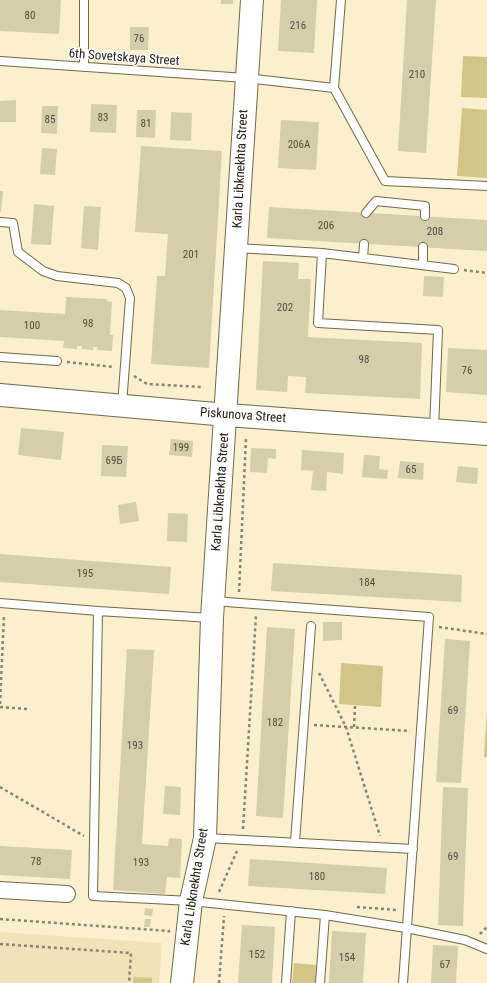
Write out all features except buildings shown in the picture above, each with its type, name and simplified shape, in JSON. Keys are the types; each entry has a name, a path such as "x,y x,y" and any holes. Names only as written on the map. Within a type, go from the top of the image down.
{"street":[{"name":"Karla Libknekhta Street","path":"182,983 191,901 205,838 213,609 252,0"},
{"name":"Piskunova Street","path":"0,395 226,415 487,434"},
{"path":"0,890 67,894"}],"lane":[{"path":"84,0 84,67"},
{"path":"341,0 334,88 385,181 487,186"},
{"name":"6th Sovetskaya Street","path":"0,61 246,78 334,88"},
{"path":"366,213 376,201 425,206 425,216"},
{"path":"0,222 13,223 18,252 43,271 72,279 118,283 126,288 130,298 122,406"},
{"path":"363,258 364,244"},
{"path":"422,265 423,247"},
{"path":"236,248 322,253 454,269"},
{"path":"322,253 318,322 438,330 434,430"},
{"path":"0,357 57,361"},
{"path":"2,603 98,611 213,609 239,603 429,617 403,983"},
{"path":"98,611 92,896 191,901 226,906 325,915 406,928 465,940 487,949"},
{"path":"295,842 311,626"},
{"path":"205,838 413,848"},
{"path":"286,983 291,911"},
{"path":"320,983 325,915"}],"path":[{"path":"454,269 487,273"},
{"path":"239,603 246,438"},
{"path":"2,603 0,706 27,709"},
{"path":"218,895 242,840 257,604"},
{"path":"429,625 487,634"},
{"path":"309,652 346,727 384,847"},
{"path":"354,727 355,706"},
{"path":"304,724 421,732"},
{"path":"0,787 94,843"},
{"path":"220,983 222,934 226,906"},
{"path":"0,919 169,931"},
{"path":"0,944 131,953 129,983"}],"shaded area":[{"path":"463,56 487,57 487,98 461,97"},
{"path":"462,108 487,110 487,178 457,176"},
{"path":"341,663 383,666 381,707 339,704"},
{"path":"487,708 487,757 484,757"},
{"path":"0,932 162,943 159,983 0,983"},
{"path":"294,963 316,965 315,983 292,983"},
{"path":"134,977 152,978 152,983 133,983"}]}
